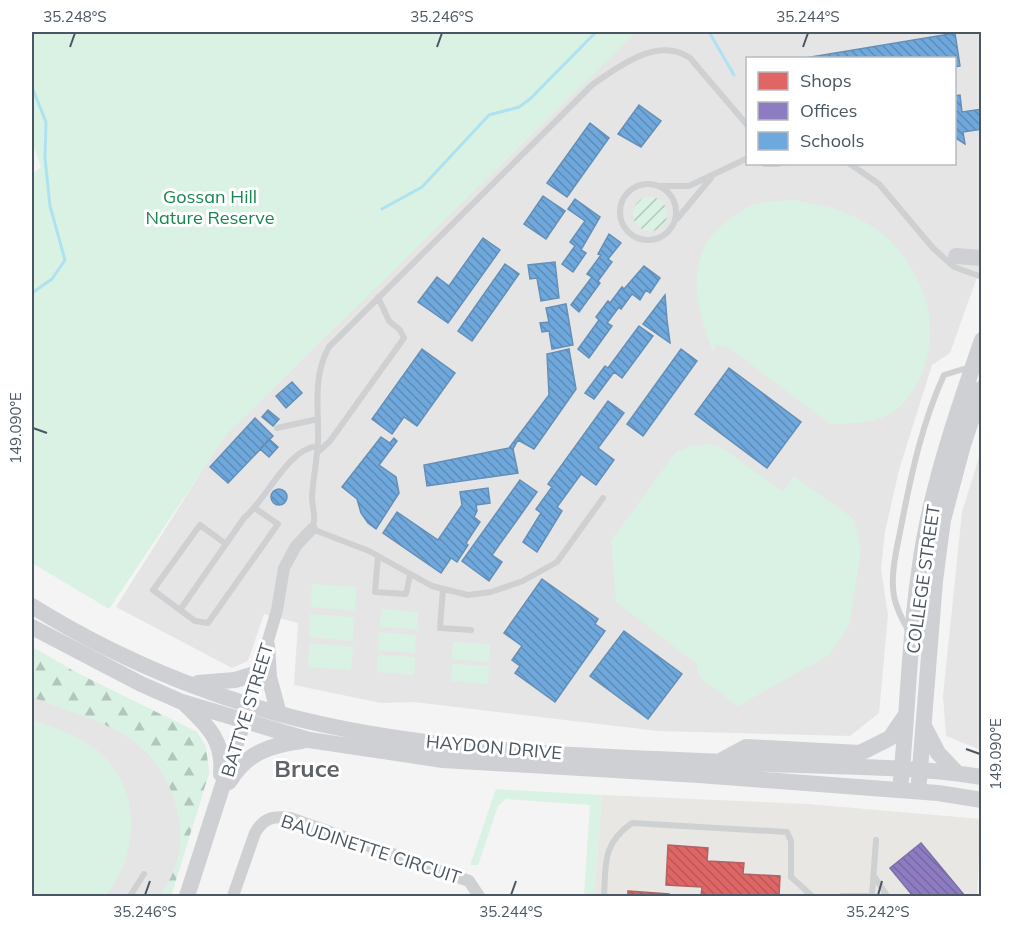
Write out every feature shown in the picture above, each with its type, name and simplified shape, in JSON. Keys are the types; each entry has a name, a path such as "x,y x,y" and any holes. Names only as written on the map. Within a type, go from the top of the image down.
{"main road":[{"path":"956,256 981,258"},
{"name":"COLLEGE STREET","path":"900,790 913,638 927,525 948,440 981,340"},
{"name":"COLLEGE STREET","path":"918,791 935,581 943,520 981,388"},
{"name":"HAYDON DRIVE","path":"32,606 128,658 188,684 279,714 345,729 417,741 571,753 957,773 981,777"},
{"name":"HAYDON DRIVE","path":"32,627 141,684 182,702 309,740 443,760 603,768 918,791 981,800"},
{"path":"267,645 271,686 279,714"},
{"path":"188,684 225,682 258,673"},
{"path":"182,702 213,730 219,743 223,757 218,801"},
{"name":"BATTYE STREET","path":"187,897 249,704"},
{"path":"720,761 746,747 860,753 890,738 899,728 908,710"},
{"path":"923,725 938,753 957,773"},
{"path":"218,801 234,774 247,759 266,748 309,740"},
{"path":"773,764 794,755 862,759 898,748 904,740"}],"street":[{"name":"BATTYE STREET","path":"249,704 277,610 284,568 296,546 312,529"},
{"name":"BAUDINETTE CIRCUIT","path":"233,897 255,833 260,824 275,816 290,818 470,881 479,897"}],"lane":[{"path":"603,498 557,562 531,576 491,592 468,595 443,589 410,575 378,556 312,529 318,450 318,376 323,358 328,347 592,85 634,59 656,50 679,51 690,58 746,125"},
{"path":"711,177 662,237 644,240 627,231 622,223 620,213 626,195 641,185 689,186 746,158"},
{"path":"851,165 879,184 937,252 954,267 981,277"},
{"path":"658,186 666,190 676,205 675,223"},
{"path":"937,252 981,264"},
{"path":"180,610 244,518 256,509 297,453 318,450 330,441 404,338 400,330 389,321 378,297"},
{"path":"913,638 900,615 893,594 895,560 913,469 935,394 944,375 972,366"},
{"path":"277,429 318,419"},
{"path":"226,544 200,525 153,590 195,621 208,623 278,524 256,509"},
{"path":"378,556 375,592 406,594 410,575"},
{"path":"443,589 440,628 471,630"},
{"path":"604,897 607,849 617,833 632,823 787,832 791,842 791,877 812,897"},
{"path":"842,897 871,897 876,840"},
{"path":"130,897 144,874"},
{"path":"874,876 888,897"}],"shaded area":[{"path":"635,32 981,32 981,266 950,353 932,365 899,470 885,532 881,569 888,615 879,713 850,736 658,731 414,702 381,703 294,685 298,623 264,614 248,661 232,668 116,607 226,433"},
{"path":"981,451 981,750 946,736 943,696 962,512"},
{"path":"32,647 79,674 197,732 206,747 209,773 171,896 32,896"},
{"path":"602,795 808,804 981,819 977,896 594,896"}],"green space":[{"name":"Gossan Hill Nature Reserve","path":"32,32 636,32 227,434 109,609 32,563 32,174 41,167 32,142"},
{"path":"650,197 662,202 667,214 662,226 650,231 638,226 633,214 638,202"},
{"path":"793,200 849,214 874,228 896,247 924,294 930,326 925,365 914,390 906,400 879,419 858,423 831,424 729,348 717,345 713,352 701,315 698,297 699,262 705,246 716,231 750,206 765,202"},
{"path":"707,444 719,446 783,492 794,476 854,519 861,551 849,626 829,655 738,706 699,677 697,664 616,602 611,541 676,452 691,446"},
{"path":"312,584 356,587 355,611 311,607"},
{"path":"381,609 418,612 417,629 380,627"},
{"path":"310,614 354,617 353,641 309,637"},
{"path":"379,632 416,635 415,653 378,650"},
{"path":"453,642 490,644 489,662 452,659"},
{"path":"309,643 353,647 351,670 308,667"},
{"path":"32,647 79,674 197,732 206,747 209,773 171,896 160,896 173,872 180,836 179,818 167,782 146,753 122,734 97,721 32,697"},
{"path":"378,655 415,657 414,675 377,672"},
{"path":"452,664 489,666 488,684 451,681"},
{"path":"32,720 66,732 91,745 112,766 123,784 129,802 130,842 117,880 105,896 32,896"},
{"path":"496,789 602,795 594,896 584,896 590,805 506,799 498,806 478,865 470,865"}],"building: Shops":[{"path":"668,845 708,848 707,861 744,863 743,874 780,876 779,896 701,896 702,887 666,885"},
{"path":"628,891 669,894 669,896 628,896"}],"building: Offices":[{"path":"921,843 965,896 913,896 890,868"}],"building: Schools":[{"path":"955,33 960,66 956,67 956,57 811,57"},
{"path":"960,95 962,112 982,109 982,129 963,132 965,144 956,138 956,96"},
{"path":"639,105 661,121 641,147 618,134"},
{"path":"590,123 609,138 567,197 547,183"},
{"path":"543,196 565,211 546,239 524,224"},
{"path":"575,199 600,217 581,250 586,253 573,272 562,264 575,246 570,242 585,221 568,209"},
{"path":"609,234 621,243 608,259 612,262 598,281 600,283 579,312 571,305 592,277 587,274 601,255 598,254"},
{"path":"483,238 500,250 448,323 418,302 437,277 449,286"},
{"path":"555,262 559,298 541,301 537,278 530,279 528,265"},
{"path":"505,264 519,274 472,341 458,331"},
{"path":"644,266 660,278 650,293 646,290 640,300 632,294 621,309 619,307 607,323 612,326 589,358 578,349 599,320 596,317 608,301 610,303 622,287 624,289"},
{"path":"665,295 667,320 670,343 643,324"},
{"path":"566,304 573,345 552,349 549,331 542,332 540,323 549,322 546,308"},
{"path":"639,326 653,336 622,378 614,372 594,399 585,393 605,366 608,368"},
{"path":"422,349 455,373 417,426 404,417 392,434 372,419"},
{"path":"569,349 576,389 534,449 518,440 513,449 518,473 427,486 424,465 509,448 549,395 547,354"},
{"path":"681,349 697,361 643,436 627,424"},
{"path":"729,368 801,422 767,468 695,414"},
{"path":"292,382 302,393 286,408 276,396"},
{"path":"608,401 624,413 598,448 614,460 596,485 581,474 557,507 562,511 537,552 523,542 541,513 536,509 552,487 548,484"},
{"path":"268,410 279,419 273,426 262,417"},
{"path":"255,418 273,436 228,483 210,467"},
{"path":"381,437 390,443 394,438 397,441 379,465 396,477 399,493 376,529 361,513 357,499 342,487"},
{"path":"269,439 278,447 269,457 260,449"},
{"path":"520,480 537,492 492,555 502,562 489,581 462,561"},
{"path":"488,488 490,503 476,505 477,511 474,517 480,522 466,543 468,545 457,562 451,558 441,573 383,533 397,512 438,540 462,505 460,492"},
{"path":"279,489 287,497 279,505 271,497"},
{"path":"542,579 598,619 595,624 605,631 555,702 515,673 520,666 512,660 522,646 504,633"},
{"path":"624,631 682,674 648,719 590,676"}],"waterway":[{"path":"382,209 422,187 489,115 519,107 530,99 596,32"},
{"path":"709,32 734,75"},
{"path":"32,87 46,122 45,158 50,206 65,260 52,279 32,293"}],"district":[{"name":"Bruce","path":"307,768"}]}
